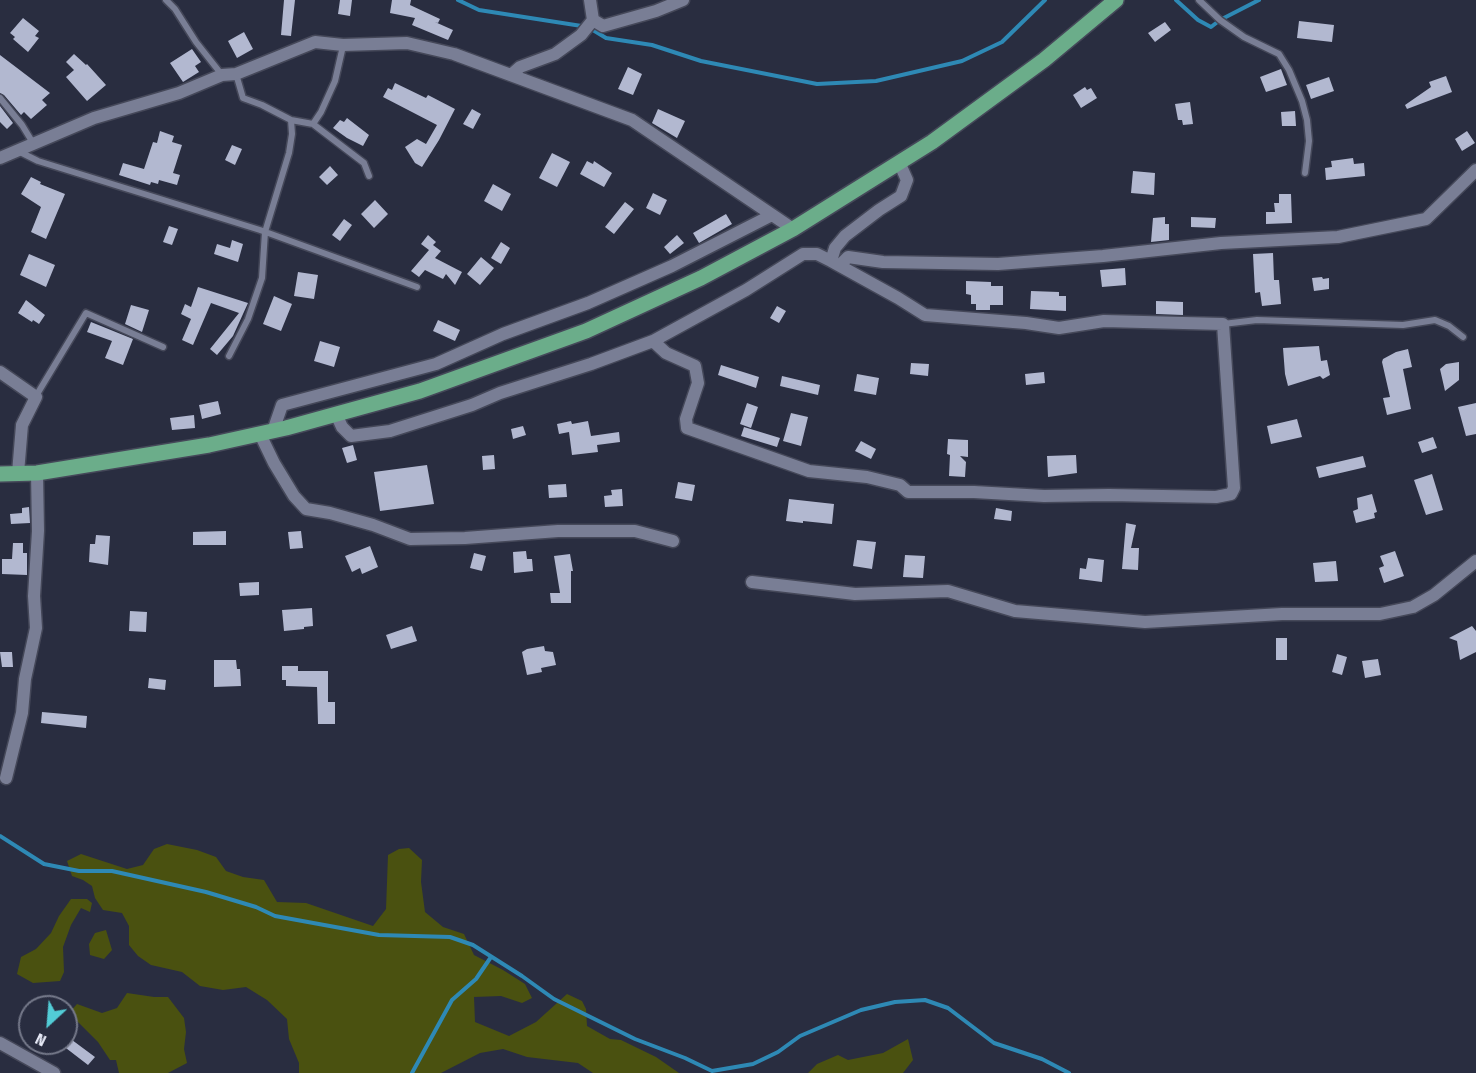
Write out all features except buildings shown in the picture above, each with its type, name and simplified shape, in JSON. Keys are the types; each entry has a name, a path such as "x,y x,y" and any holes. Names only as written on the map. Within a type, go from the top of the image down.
{"main road":[{"path":"0,474 38,473 209,445 266,432 420,391 586,331 701,278 793,229 932,142 1044,60 1116,0"}],"street":[{"path":"511,75 520,67 555,54 581,35 592,20 590,0"},
{"path":"592,20 603,26 656,11 683,0"},
{"path":"0,158 94,118 178,93 222,75 236,74 315,42 343,45 407,43 454,54 632,120 793,229"},
{"path":"836,263 835,248 845,236 901,196 907,180 899,162"},
{"path":"836,263 848,257 883,262 998,264 1103,256 1221,243 1338,237 1426,219 1476,170"},
{"path":"674,541 635,531 558,531 465,538 410,539 373,525 306,509 294,496 279,471 266,432 282,405 436,364 503,334 588,303 672,266 772,215"},
{"path":"336,414 342,427 351,436 390,431 472,405 500,393 591,364 653,341 746,290 803,254 817,254 925,315 1059,328 1104,321 1223,324 1233,488 1231,494 1216,497 908,492 900,485 867,477 809,471 687,428 686,419 698,383 695,366 666,353 653,341"},
{"path":"0,372 36,397 22,425 18,473"},
{"path":"6,778 22,713 25,679 36,628 34,596 38,531 38,473"},
{"path":"752,582 855,594 948,591 1015,611 1145,622 1282,614 1380,614 1413,607 1434,594 1476,561"},
{"path":"0,1043 54,1073"}],"lane":[{"path":"166,0 175,9 196,42 222,75"},
{"path":"1199,0 1220,20 1236,31 1279,54 1289,70 1307,120 1309,141 1305,173"},
{"path":"313,124 335,81 343,45"},
{"path":"236,74 243,98 291,120 313,124 364,163 369,176"},
{"path":"0,98 33,143"},
{"path":"229,356 248,319 262,278 265,232 289,153 292,134 291,120"},
{"path":"18,150 38,161 265,232 417,287"},
{"path":"36,397 86,313 163,347"},
{"path":"1223,324 1257,320 1403,325 1435,320 1449,326 1463,337"}],"green space":[{"path":"167,844 197,850 216,857 226,871 243,877 264,880 277,902 306,903 373,926 386,909 388,855 399,849 409,848 422,860 421,882 425,912 443,927 464,934 474,955 525,984 532,998 522,1003 501,996 474,997 475,1022 509,1036 536,1022 567,994 582,1001 586,1009 587,1026 610,1039 621,1040 656,1057 679,1073 593,1073 578,1063 527,1057 503,1049 480,1053 441,1073 299,1073 299,1063 289,1039 287,1019 267,1000 246,987 223,990 200,986 182,972 151,965 138,956 129,945 129,926 122,913 103,910 95,898 92,886 72,876 67,861 81,854 127,869 143,865 154,849"},
{"path":"71,899 87,899 92,903 90,912 81,908 71,925 63,947 64,972 60,981 33,983 17,974 21,957 36,949 51,933"},
{"path":"106,930 112,950 104,959 90,955 89,944 95,933"},
{"path":"127,993 168,997 184,1018 186,1032 184,1049 187,1063 168,1073 119,1073 116,1060 110,1060 98,1042 78,1022 78,1004 102,1013 117,1008"},
{"path":"908,1039 913,1060 903,1073 808,1073 817,1064 838,1055 848,1060 883,1053"}],"waterway":[{"path":"458,0 479,10 588,27 606,38 652,45 701,61 817,84 876,81 962,61 1002,42 1045,0"},
{"path":"1176,0 1198,20 1211,27 1259,0"},
{"path":"0,836 44,864 79,871 112,871 206,892 256,907 275,916 379,935 450,937 473,945 554,999 635,1039 712,1071 753,1064 778,1052 800,1036 861,1010 895,1002 925,1000 948,1008 994,1043 1042,1059 1069,1073"},
{"path":"412,1073 452,1000 476,979 491,957"}]}
